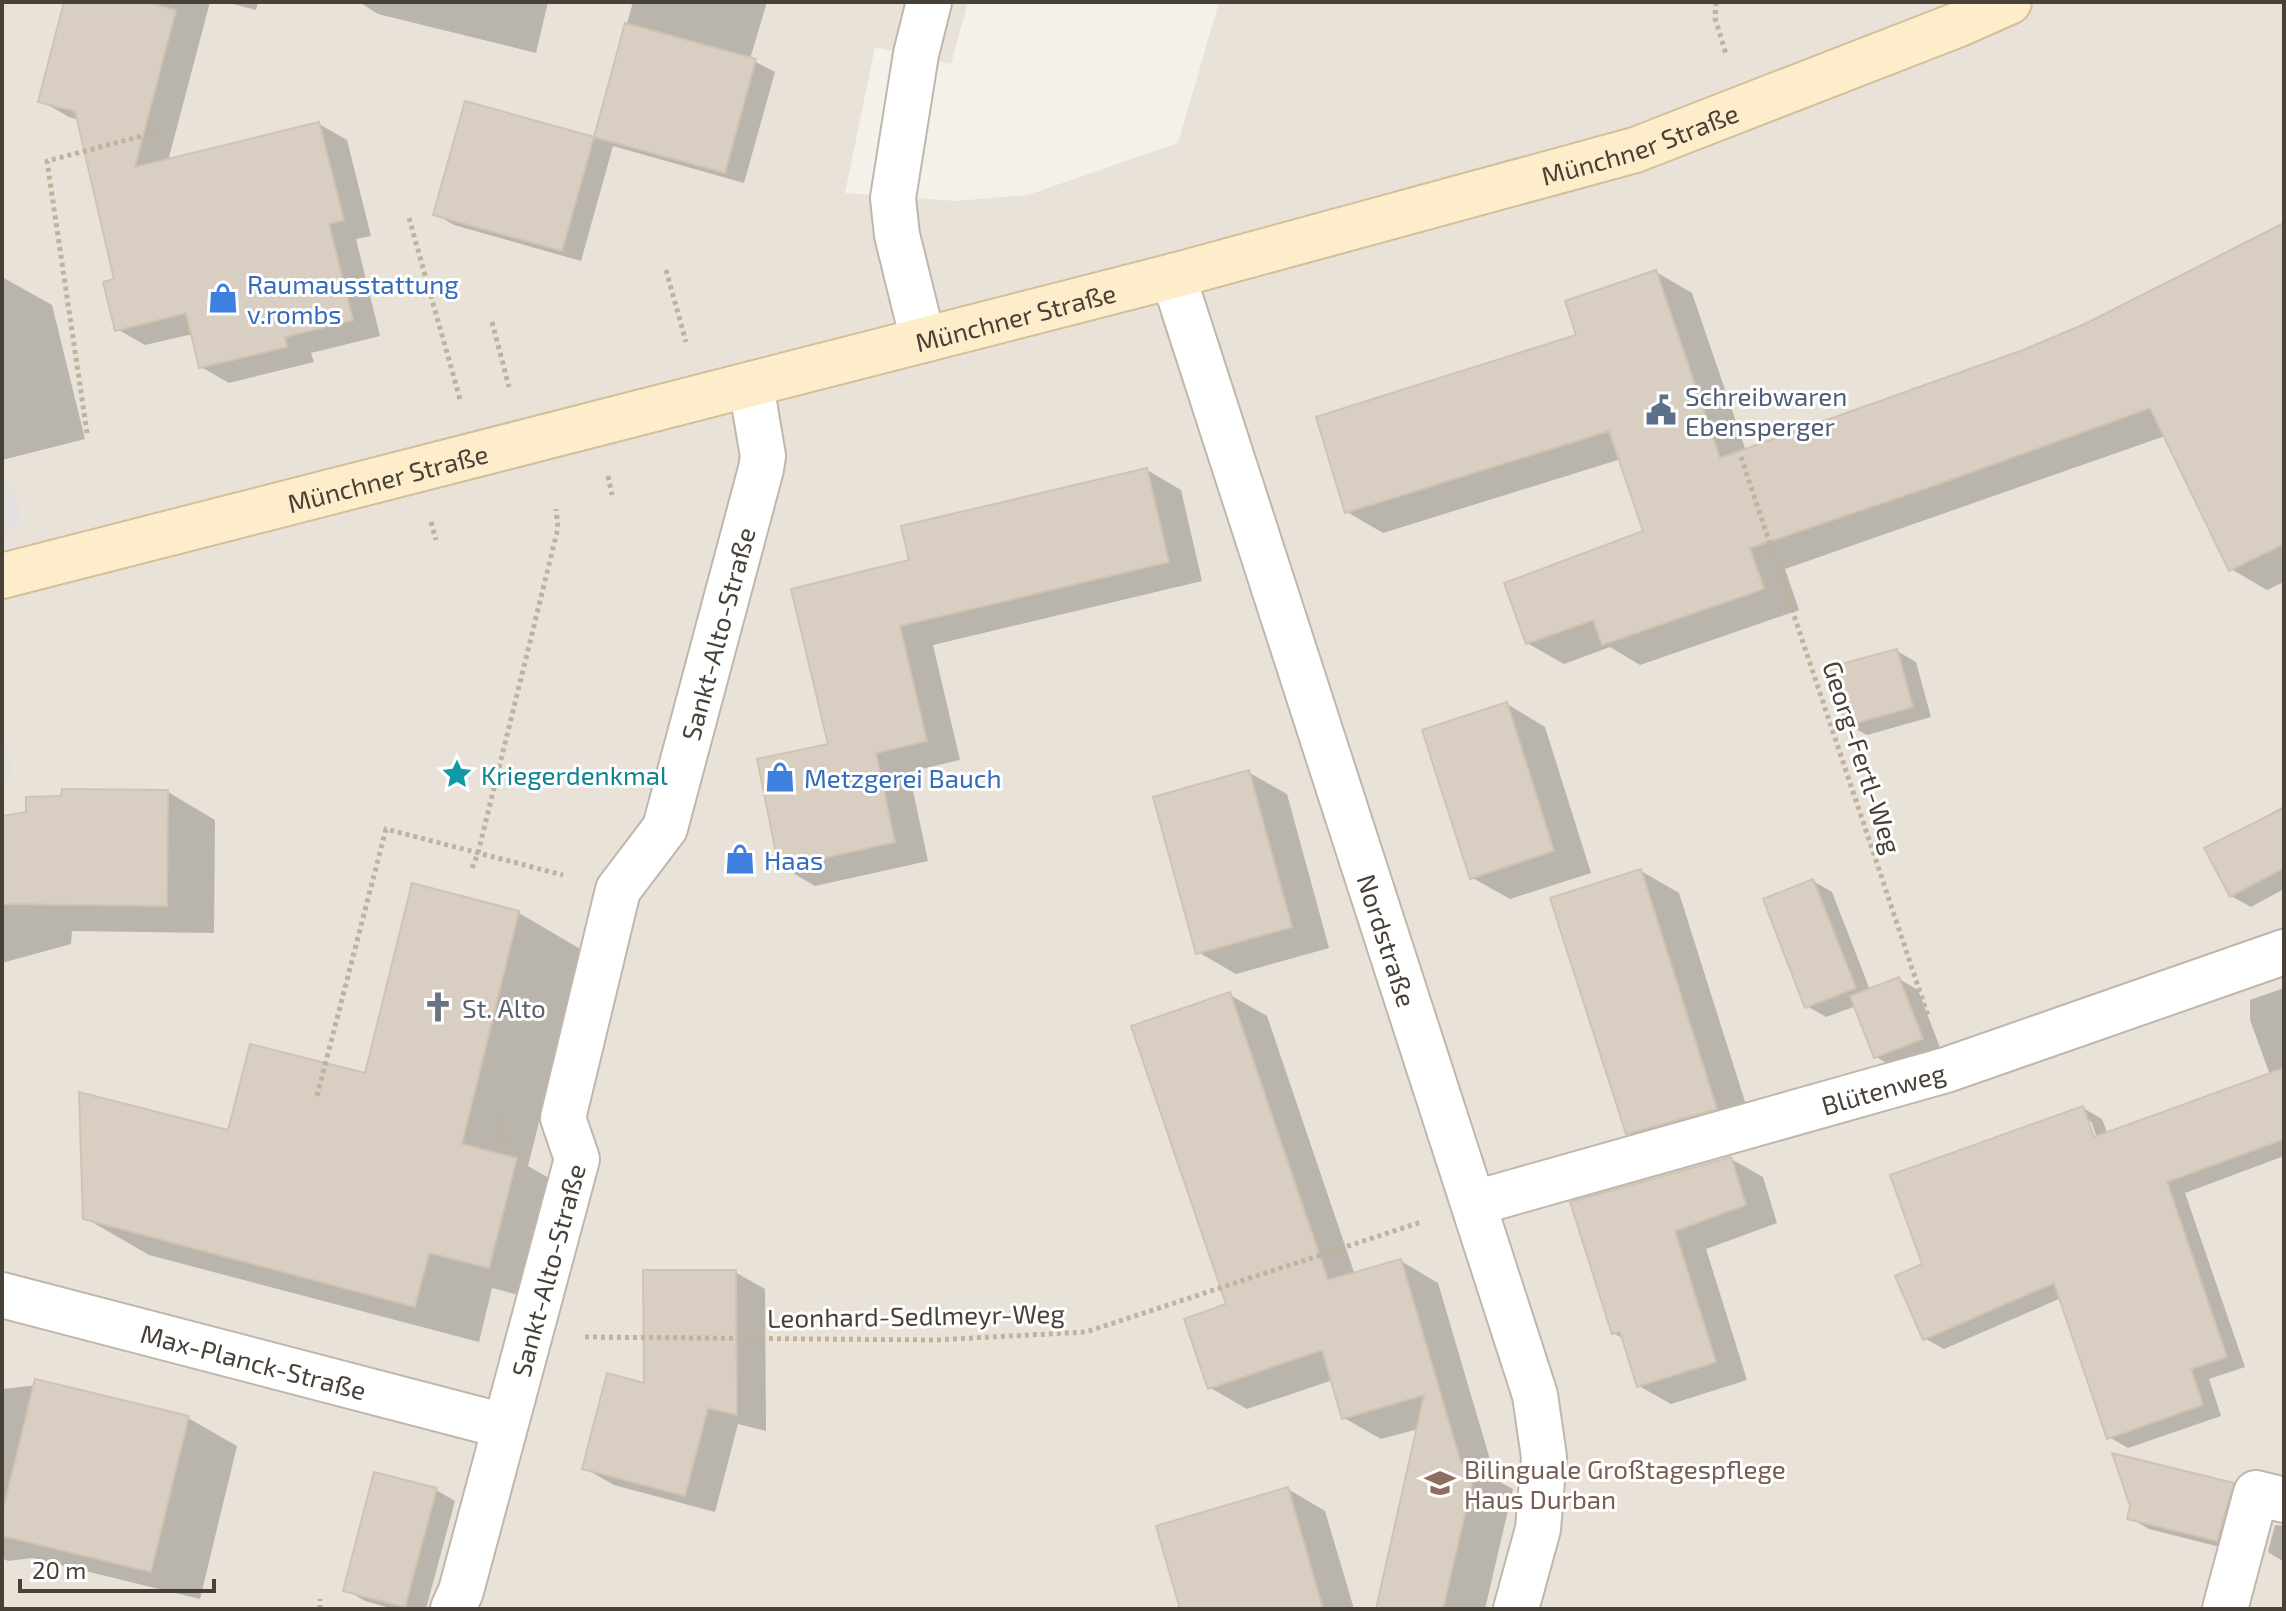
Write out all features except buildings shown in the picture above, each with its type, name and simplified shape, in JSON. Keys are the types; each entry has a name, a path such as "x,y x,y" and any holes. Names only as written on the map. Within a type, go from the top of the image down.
{"main road":[{"name":"Münchner Straße","path":"2,576 1173,276 1635,150 2009,2"}],"street":[{"path":"923,340 897,235 893,198 916,54 929,2"},
{"name":"Nordstraße","path":"1173,276 1535,1395 1544,1457 1538,1529 1516,1609"},
{"name":"Sankt-Alto-Straße","path":"453,1609 461,1591 577,1159 563,1118 618,890 665,828 761,469 763,456 751,385"},
{"name":"Blütenweg","path":"1475,1203 1946,1070 2284,952"},
{"name":"Max-Planck-Straße","path":"2,1295 504,1426"},
{"path":"2225,1609 2270,1497"}],"path":[{"path":"87,433 47,161 161,131"},
{"path":"409,218 476,454"},
{"path":"666,270 686,344"},
{"path":"492,322 510,392"},
{"name":"Georg-Fertl-Weg","path":"1741,457 1946,1070"},
{"path":"472,868 558,528 556,509"},
{"path":"317,1096 386,829 618,890"},
{"name":"Leonhard-Sedlmeyr-Weg","path":"529,1337 935,1340 1086,1332 1475,1203"},
{"path":"320,1599 320,1609"}],"shaded area":[{"path":"2,2 968,2 951,64 875,47 845,193 956,201 1028,195 1178,143 1219,2 2284,2 2284,1609 2,1609"},
{"path":"12,482 23,525 2,531 2,484"},
{"path":"2,730 15,781 2,784"}],"place":[{"name":"Raumausstattung v.rombs","path":"223,298"},
{"name":"Schreibwaren Ebensperger","path":"1661,410"},
{"name":"Kriegerdenkmal","path":"457,774"},
{"name":"Metzgerei Bauch","path":"780,777"},
{"name":"Haas","path":"740,859"},
{"name":"St. Alto","path":"438,1007"},
{"name":"Bilinguale Großtagespflege Haus Durban","path":"1440,1483"}]}
